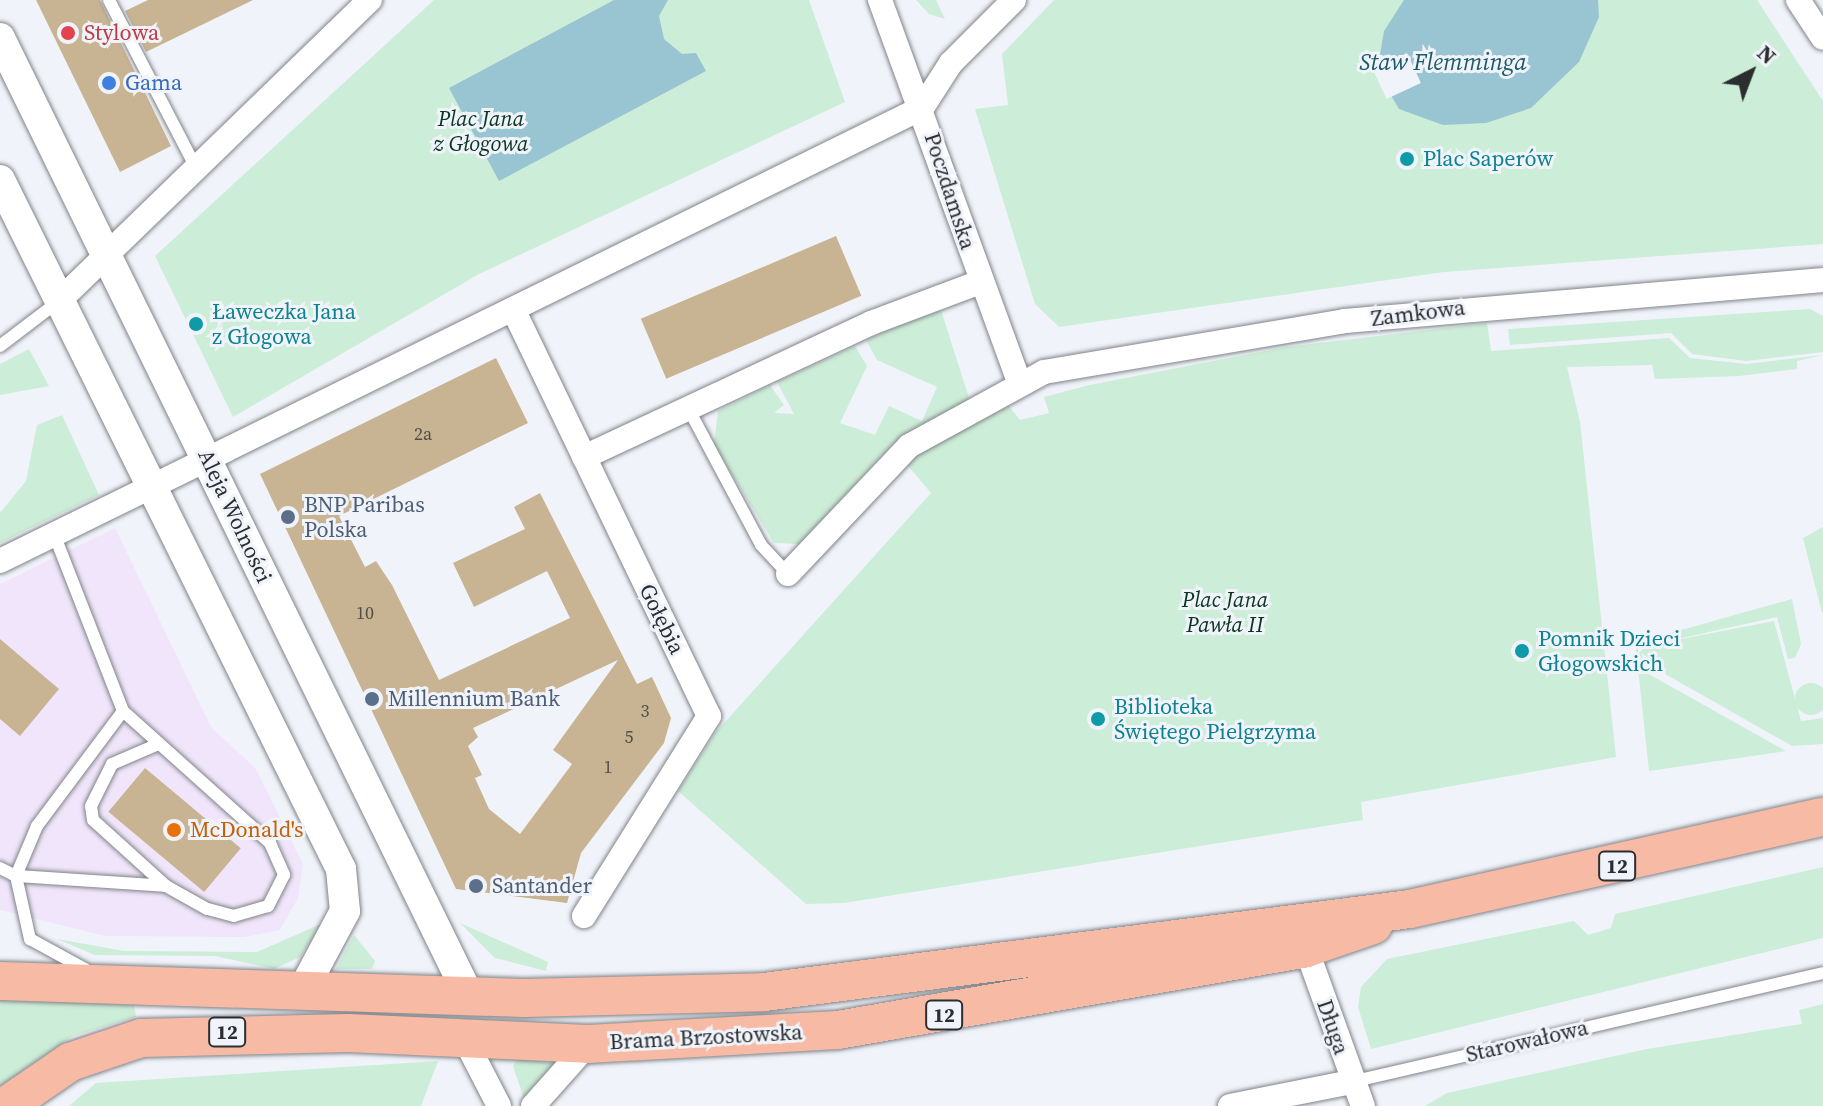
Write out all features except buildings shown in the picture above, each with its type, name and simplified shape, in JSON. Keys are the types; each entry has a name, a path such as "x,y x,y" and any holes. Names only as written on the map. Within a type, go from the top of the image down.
{"main road":[{"name":"Brama Brzostowska","path":"0,981 305,986 586,999 764,992 1410,909 1823,817"},
{"name":"Brama Brzostowska","path":"6,1106 70,1062 141,1038 256,1032 588,1044 838,1030 1306,948 1410,909"}],"street":[{"path":"59,301 194,164 370,0"},
{"name":"Poczdamska","path":"880,0 922,108 980,282 1019,382"},
{"path":"0,561 209,461 922,108 951,63 1014,0"},
{"path":"1798,0 1823,38"},
{"name":"Aleja Wolności","path":"0,38 468,994"},
{"path":"0,180 148,488 341,869 345,911 305,986"},
{"name":"Zamkowa","path":"1019,382 1044,372 1345,321 1823,280"},
{"path":"584,457 942,292 980,282"},
{"name":"Gołębia","path":"513,309 709,716 584,916"},
{"path":"788,574 909,446 1019,382"},
{"name":"Długa","path":"1306,948 1351,1082 1363,1106"},
{"path":"465,1040 499,1106"},
{"path":"533,1106 588,1044"},
{"name":"Starowałowa","path":"1230,1106 1351,1082"}],"lane":[{"path":"109,0 194,164"},
{"path":"0,346 59,301"},
{"path":"688,408 761,545 788,574"},
{"path":"54,534 123,711 156,745 270,843 284,875 282,889 252,915 207,909 166,886 101,831 91,806 112,764 156,745"},
{"path":"123,711 37,826 16,876 24,930 44,950 74,966 152,985"},
{"path":"0,868 16,876 166,886"},
{"name":"Starowałowa","path":"1351,1082 1823,973"}],"shaded area":[{"path":"115,528 211,727 256,769 303,864 298,898 280,930 244,937 105,936 0,910 0,584"}],"green space":[{"name":"Plac Jana z Głogowa","path":"434,0 809,0 845,102 479,274 233,417 155,256"},
{"path":"916,0 936,0 945,19 929,14"},
{"name":"Plac Saperów","path":"1054,0 1757,0 1823,101 1823,244 1444,272 1059,327 1035,304 975,109 1008,105 1002,54"},
{"path":"940,307 970,401 895,442 799,544 774,543 714,445 718,411 770,385 784,405 774,413 794,414 777,382 855,346 867,366 840,423 875,435 889,406 922,421 937,387 877,360 866,340"},
{"path":"1810,309 1823,316 1823,352 1746,361 1692,354 1671,333 1510,345 1508,329"},
{"name":"Plac Jana Pawła II","path":"1487,323 1491,351 1669,338 1690,358 1747,364 1823,355 1797,361 1797,369 1739,376 1655,379 1652,365 1567,367 1580,422 1616,757 1361,802 1363,820 844,903 806,904 678,791 716,732 931,493 904,461 1008,405 1020,420 1049,413 1044,397 1089,385 1286,347"},
{"path":"29,349 49,386 0,395 0,364"},
{"path":"62,415 99,495 0,543 0,513 26,481 37,425"},
{"path":"1823,527 1823,612 1822,613 1803,538"},
{"path":"1792,599 1801,644 1795,658 1788,659 1777,617 1650,645 1774,621 1801,721 1823,718 1823,744 1792,746 1637,658 1635,643"},
{"path":"1638,668 1786,751 1649,771"},
{"path":"1811,683 1822,688 1827,699 1822,710 1811,715 1800,710 1795,699 1800,688"},
{"path":"1823,867 1823,938 1371,1049 1358,1007 1361,987 1387,959 1574,921 1588,935 1611,928 1615,914"},
{"path":"323,923 300,957 274,969 215,956 95,955 57,939 124,951 257,952"},
{"path":"460,923 548,962 546,971 495,958"},
{"path":"354,935 375,961 372,969 336,969"},
{"path":"0,999 134,1005 136,1017 73,1036 0,1086"},
{"path":"1823,1004 1823,1106 1425,1106 1447,1093 1647,1049 1802,1024 1799,1010"},
{"path":"518,1059 557,1064 524,1099 513,1066"},
{"path":"438,1061 421,1106 69,1106 96,1083"}],"water":[{"path":"614,0 668,0 659,16 664,39 682,54 696,53 706,71 499,181 449,88"},
{"name":"Staw Flemminga","path":"1404,0 1598,0 1599,17 1579,62 1531,108 1486,123 1443,125 1399,109 1377,72 1384,31"}],"pier":[{"path":"1407,53 1421,83 1387,99 1373,69"}],"place":[{"name":"Stylowa","path":"68,33"},
{"name":"Gama","path":"109,83"},
{"name":"Plac Saperów","path":"1407,159"},
{"name":"Ławeczka Jana z Głogowa","path":"196,324"},
{"name":"BNP Paribas Polska","path":"288,517"},
{"name":"Pomnik Dzieci Głogowskich","path":"1522,651"},
{"name":"Millennium Bank","path":"372,699"},
{"name":"Biblioteka Świętego Pielgrzyma","path":"1098,719"},
{"name":"McDonald's","path":"174,830"},
{"name":"Santander","path":"476,886"}]}
